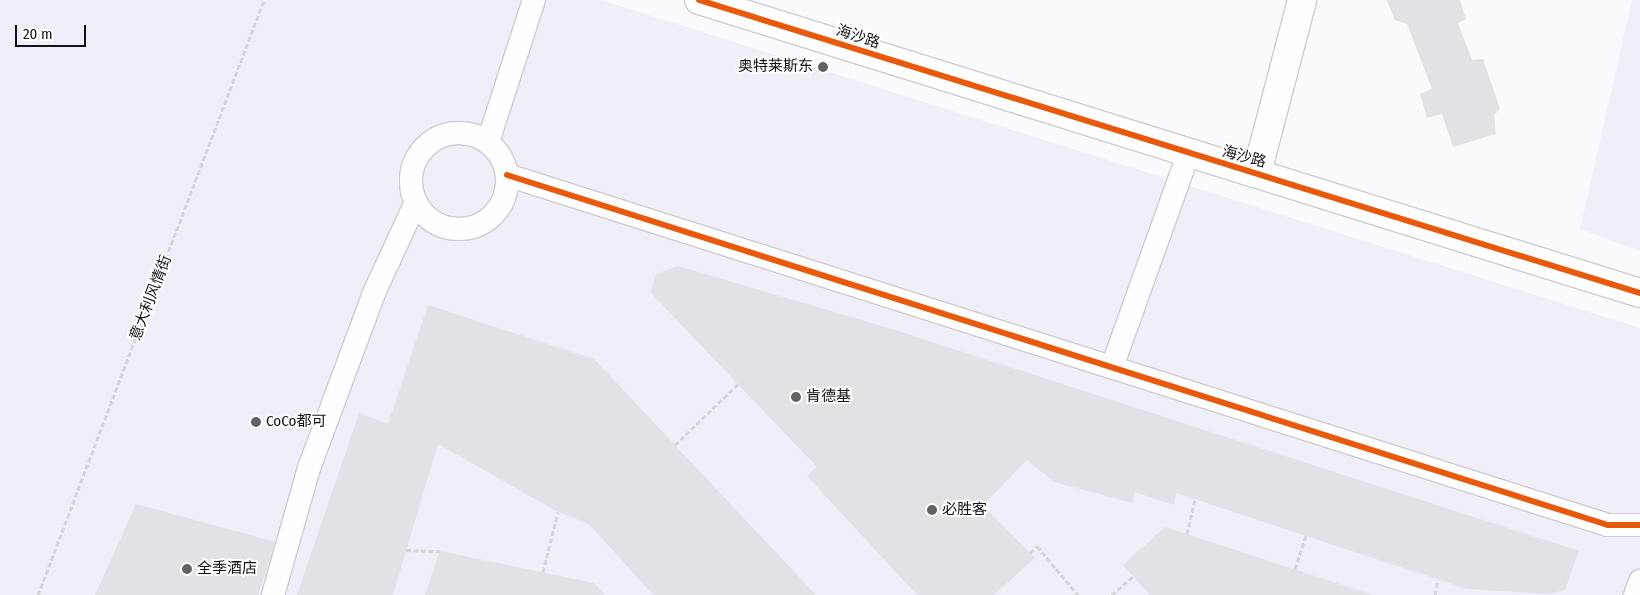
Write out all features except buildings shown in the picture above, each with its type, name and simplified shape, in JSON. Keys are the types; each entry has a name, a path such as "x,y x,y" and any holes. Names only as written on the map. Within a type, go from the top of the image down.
{"street":[{"path":"488,142 534,0"},
{"name":"海沙路","path":"699,0 1188,155 1257,172 1640,293"},
{"path":"1257,172 1302,0"},
{"path":"273,595 309,468 374,293 416,202 412,171 425,148 436,139 459,133 488,142 498,153 507,176 502,204 486,220 466,229 437,224 416,202"},
{"path":"1112,367 1188,155"},
{"path":"507,176 1608,525 1640,525"},
{"path":"1635,595 1640,581"}],"path":[{"path":"675,446 738,384"},
{"path":"1187,534 1195,500"},
{"path":"543,572 558,512"},
{"path":"1295,569 1306,536"},
{"path":"1030,553 1037,546 1078,595"},
{"path":"406,550 440,551"},
{"path":"1112,595 1133,576"},
{"path":"1434,595 1438,580"}],"shaded area":[{"path":"0,0 601,0 1640,328 1640,595 0,595"},
{"path":"1632,0 1640,0 1640,251 1580,229"}],"cycle path":[{"path":"699,0 1640,293"},
{"path":"507,175 1608,525 1640,525"}],"place":[{"name":"奥特莱斯东","path":"823,67"},
{"name":"肯德基","path":"796,397"},
{"name":"CoCo都可","path":"256,422"},
{"name":"必胜客","path":"932,510"},
{"name":"全季酒店","path":"187,569"}]}
